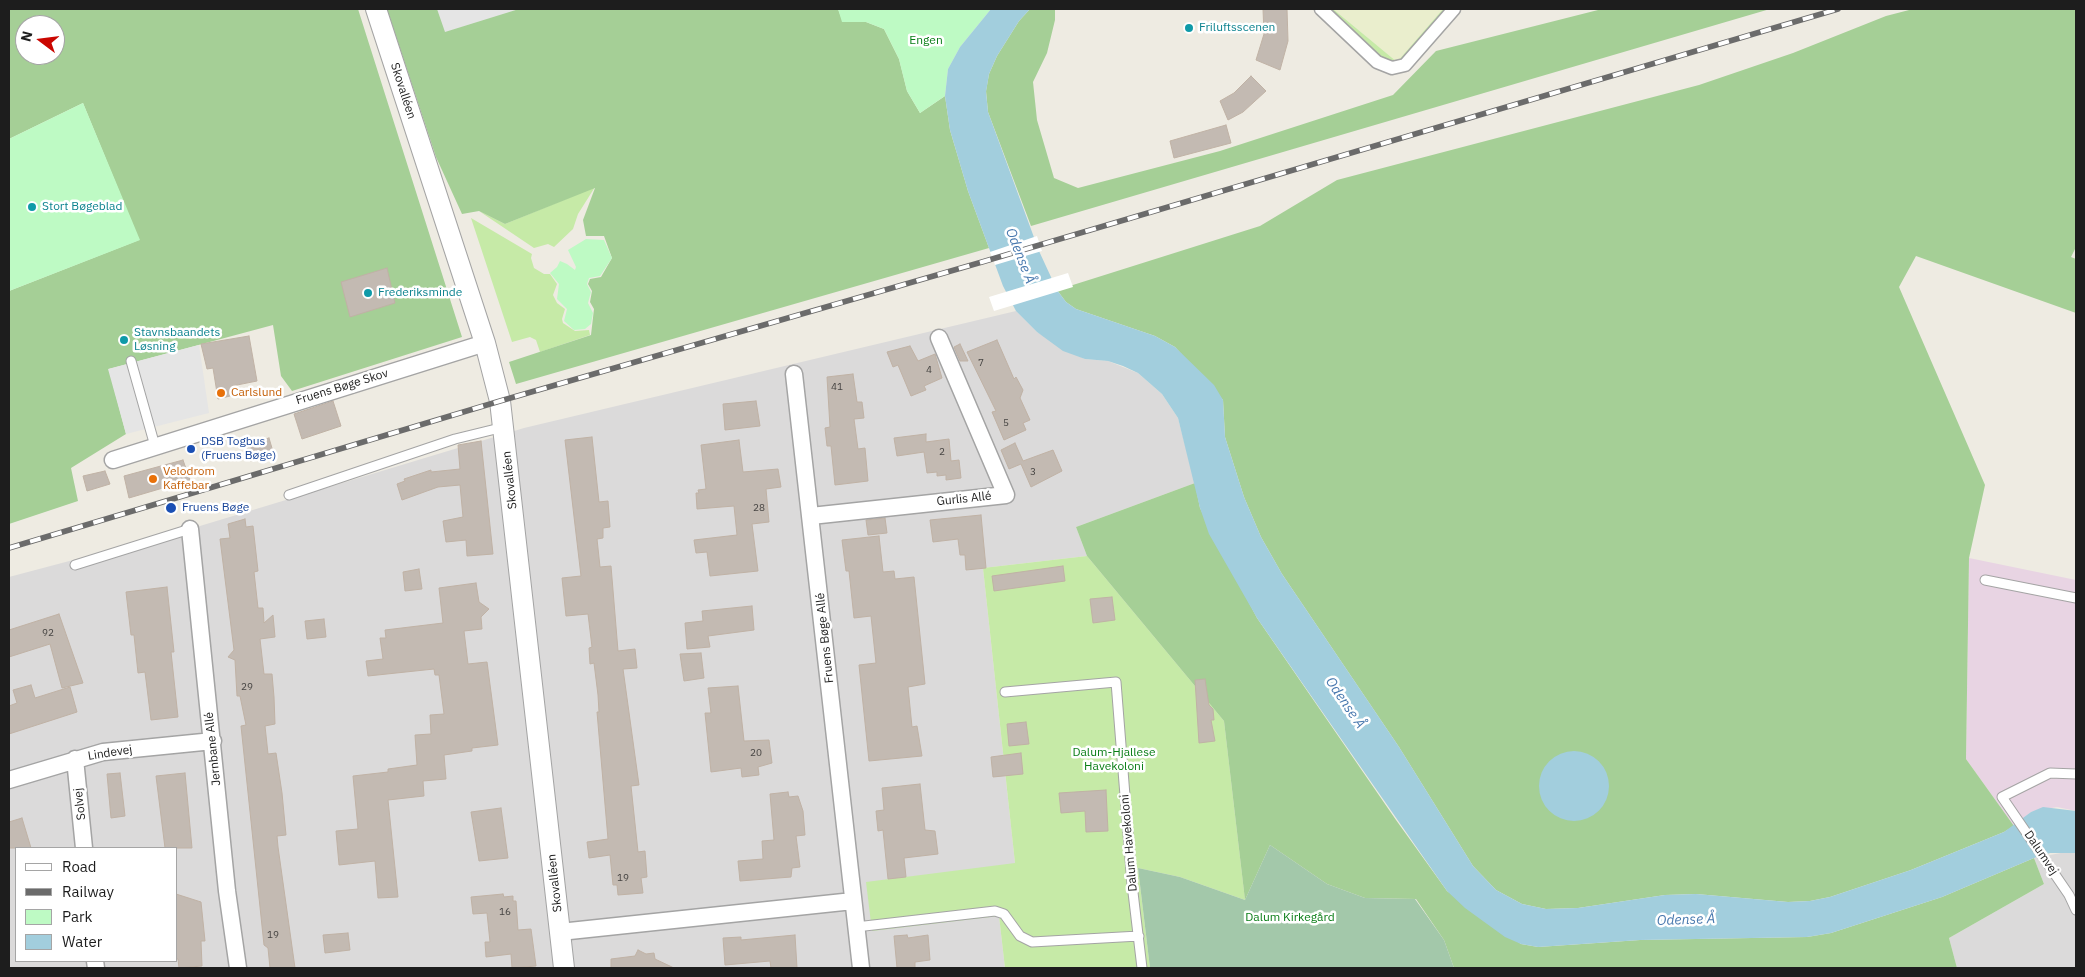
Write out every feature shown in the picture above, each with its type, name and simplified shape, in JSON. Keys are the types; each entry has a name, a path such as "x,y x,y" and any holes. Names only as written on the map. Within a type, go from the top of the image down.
{"street":[{"name":"Skovalléen","path":"376,9 485,343 504,427 564,968"},
{"path":"1321,9 1377,62 1392,68 1405,65 1454,9"},
{"name":"Gurlis Allé","path":"811,516 1006,495 939,338"},
{"name":"Fruens Bøge Skov","path":"114,460 485,343"},
{"name":"Fruens Bøge Allé","path":"794,374 861,968"},
{"name":"Jernbane Allé","path":"190,529 227,891 238,968"},
{"name":"Lindevej","path":"9,777 103,752 213,741"},
{"name":"Solvej","path":"75,760 84,847"},
{"path":"560,932 854,901"}],"lane":[{"path":"131,361 155,446"},
{"path":"289,495 456,439 504,427"},
{"path":"75,565 190,529"},
{"path":"1985,580 2076,598"},
{"name":"Dalum Havekoloni","path":"1005,692 1116,682 1142,968"},
{"name":"Dalumvej","path":"2076,774 2050,773 2002,797 2069,895 2076,910"},
{"path":"856,927 995,911 1004,914 1020,936 1032,942 1139,936"}],"shaded area":[{"path":"437,9 519,9 445,32"},
{"path":"1016,311 1037,332 1085,359 1108,361 1138,373 1162,394 1178,418 1195,483 1076,527 1087,556 983,568 1015,863 999,916 1005,968 9,968 9,577 190,529 524,428"},
{"path":"199,345 209,413 126,434 108,369"},
{"path":"1969,558 2076,580 2076,811 2057,807 2031,812 2014,826 1966,759"},
{"path":"2066,852 2076,853 2076,968 1957,968 1949,938 2044,884 2034,858"}],"green space":[{"path":"9,9 358,9 462,337 292,391 281,376 273,325 109,369 126,434 71,468 78,501 9,524 9,291 139,240 83,103 9,139"},
{"path":"387,9 838,9 843,22 866,22 884,29 899,59 907,91 920,113 945,96 950,130 968,191 989,248 516,384 509,362 591,335 594,309 590,302 592,291 588,284 590,279 601,277 612,258 604,236 586,236 583,220 595,188 505,224 479,211 462,214 436,157"},
{"name":"Engen","path":"838,9 991,9 960,47 948,69 945,96 920,113 907,91 899,59 884,29 866,22 842,22"},
{"path":"1030,9 1055,9 1055,20 1047,53 1033,82 1037,120 1054,178 1078,188 1220,151 1393,95 1436,51 1602,9 1770,9 1031,226 988,112 986,91 989,74 997,56 1019,21"},
{"path":"1326,9 1333,9 1397,62 1443,9 1450,9 1399,63 1381,60"},
{"path":"1333,9 1443,9 1397,62"},
{"path":"1913,9 2076,9 2076,247 2071,257 2076,259 2076,313 1916,256 1899,287 1985,485 1969,558 1966,759 2014,826 2004,832 1911,870 1830,897 1810,901 1788,902 1696,894 1665,895 1578,908 1546,909 1522,904 1496,890 1473,866 1399,747 1282,574 1261,537 1244,497 1225,437 1223,400 1175,347 1155,336 1076,309 1066,302 1057,290 1260,226 1337,180 1699,85 1793,53 1886,16"},
{"path":"83,103 140,240 9,291 9,139"},
{"path":"595,187 578,214 573,229 554,247 548,244 534,248 479,211 505,224"},
{"path":"471,218 532,254 531,258 534,268 544,274 550,274 557,284 553,295 557,303 565,309 562,319 563,323 575,331 589,330 590,335 540,352 536,340 530,337 512,342"},
{"path":"586,239 604,240 612,258 600,276 589,278 587,284 591,292 588,303 593,313 591,324 585,329 574,330 564,321 567,309 557,299 559,284 550,273 557,267 560,261 575,270 576,267 568,250"},
{"path":"1195,483 1200,508 1257,618 1396,820 1447,891 1521,944 1538,947 1640,940 1807,937 1831,933 1942,897 2034,858 2044,884 1949,938 1957,968 1454,968 1444,940 1416,899 1365,898 1327,884 1270,845 1245,900 1224,721 1087,556 1076,527"},
{"name":"Dalum-Hjallese Havekoloni","path":"1087,556 1224,721 1245,900 1180,877 1138,868 1150,968 1005,968 999,916 872,931 866,882 1015,863 983,568"},
{"name":"Dalum Kirkegård","path":"1270,845 1327,884 1365,898 1415,899 1444,940 1454,968 1150,968 1138,868 1180,877 1245,900"}],"water":[{"name":"Odense Å","path":"991,9 1030,9 1019,21 997,56 989,74 986,92 988,112 1039,251 1057,290 1066,302 1076,309 1155,336 1175,347 1214,385 1223,400 1225,437 1244,497 1261,537 1282,574 1399,747 1473,866 1496,890 1522,904 1546,909 1578,908 1665,895 1696,894 1788,902 1810,901 1830,897 1911,870 2004,832 2031,812 2043,807 2076,811 2076,853 2050,853 1942,897 1831,933 1807,937 1640,940 1538,947 1521,944 1505,937 1465,908 1447,891 1257,618 1209,534 1200,508 1178,418 1162,394 1138,373 1123,366 1108,361 1085,359 1063,351 1037,332 1016,311 1003,286 968,191 950,130 945,96 948,69 960,47"},
{"path":"1574,751 1593,757 1603,767 1609,786 1603,805 1593,815 1574,821 1555,815 1545,805 1539,786 1545,767 1555,757"}],"pier":[{"path":"1037,236 1042,251 995,265 990,252"},
{"path":"1068,273 1073,287 994,311 989,297"}],"building":[{"path":"1263,9 1287,9 1288,41 1280,70 1256,60 1264,34"},
{"path":"1251,76 1266,91 1243,112 1228,120 1220,101 1234,93"},
{"path":"1226,125 1231,143 1174,158 1170,141"},
{"name":"Frederiksminde","path":"387,268 395,303 350,317 341,282"},
{"path":"249,336 257,381 232,386 234,395 218,399 213,368 207,369 201,344"},
{"path":"997,340 1014,379 1016,377 1023,390 1020,398 1030,420 1023,423 1026,430 1004,440 992,412 996,411 967,352"},
{"path":"960,344 968,361 960,361 954,347"},
{"path":"910,346 918,361 935,354 942,378 924,386 926,390 911,396 898,365 893,367 887,352"},
{"path":"853,374 857,402 862,402 864,418 854,419 858,449 865,448 868,481 835,485 831,446 827,446 825,428 830,427 827,377"},
{"path":"333,401 341,426 302,439 294,414"},
{"path":"756,401 760,426 725,430 723,404"},
{"path":"926,434 926,442 949,439 951,461 959,460 961,478 946,480 946,475 937,476 937,472 927,473 924,452 897,456 894,438"},
{"path":"592,437 599,502 608,501 610,527 603,528 603,538 597,539 600,567 611,566 618,651 635,649 637,668 623,669 639,785 631,786 638,852 645,851 647,877 641,878 643,893 618,895 617,885 613,885 610,855 589,858 587,842 608,839 597,712 599,712 598,695 594,663 590,664 589,648 592,647 588,614 566,616 562,578 581,576 565,440"},
{"path":"269,438 274,455 250,461 246,444"},
{"path":"739,440 743,472 778,469 781,487 766,489 769,522 752,524 758,571 710,576 707,552 696,553 694,540 737,535 734,506 697,509 696,493 699,493 698,490 706,489 701,445"},
{"path":"481,441 493,554 467,556 466,540 446,542 443,521 463,517 460,485 438,487 402,500 397,484 405,481 404,479 431,470 431,472 460,469 458,445"},
{"path":"1015,443 1023,461 1053,450 1062,471 1031,487 1021,464 1009,469 1001,450"},
{"path":"183,460 190,480 129,498 124,476"},
{"path":"105,471 110,484 87,491 83,476"},
{"path":"981,515 986,568 966,570 965,555 960,555 958,539 933,542 930,520"},
{"path":"885,518 887,533 868,535 866,520"},
{"path":"245,519 246,527 253,526 258,571 254,572 258,608 263,608 264,623 273,615 275,637 260,639 264,674 272,674 274,697 275,724 265,726 268,754 276,753 282,793 286,835 277,836 295,968 270,968 268,948 264,945 241,726 246,725 240,696 237,696 235,660 228,657 234,650 220,539 230,538 228,524"},
{"path":"879,536 883,572 894,571 895,579 914,577 925,684 908,687 912,727 917,726 922,756 869,761 859,665 876,663 871,616 854,618 849,571 846,571 842,540"},
{"path":"1063,566 1065,581 994,591 992,576"},
{"path":"419,569 422,589 405,591 403,572"},
{"path":"476,583 479,602 489,609 481,617 482,629 464,631 468,664 487,662 498,745 472,748 472,751 444,755 446,779 423,781 424,796 388,800 398,897 378,898 375,861 339,865 336,831 358,829 353,776 388,772 388,769 417,765 415,735 431,734 430,715 444,714 439,675 435,675 434,669 368,676 366,661 383,659 380,638 386,638 385,630 443,623 439,588"},
{"path":"167,587 178,717 151,720 145,672 138,673 134,635 131,635 126,592"},
{"path":"1112,597 1115,620 1093,623 1090,599"},
{"path":"752,606 754,630 708,636 710,647 687,649 685,623 703,621 702,611"},
{"path":"59,614 83,683 62,688 50,644 9,657 9,630"},
{"path":"324,619 326,637 307,639 305,621"},
{"path":"701,653 704,678 684,681 680,654"},
{"path":"1205,679 1209,705 1213,709 1214,720 1211,720 1215,741 1199,743 1195,680"},
{"path":"31,685 35,698 70,687 77,712 9,734 9,706 17,703 13,690"},
{"path":"738,686 744,741 769,740 772,763 758,767 759,775 742,777 741,768 711,772 705,713 711,713 708,688"},
{"path":"1026,722 1029,744 1009,746 1007,724"},
{"path":"1021,753 1023,774 993,777 991,757"},
{"path":"120,773 125,816 111,818 107,774"},
{"path":"185,773 192,848 165,847 156,776"},
{"path":"920,784 925,830 935,831 938,854 904,858 906,877 888,879 883,830 878,831 876,811 884,810 882,788"},
{"path":"1106,790 1108,831 1086,832 1085,811 1061,813 1059,793"},
{"path":"788,792 789,797 798,796 803,811 805,835 796,836 800,867 792,868 791,877 740,881 738,861 763,859 762,841 774,840 770,794"},
{"path":"501,808 508,858 479,861 471,812"},
{"path":"22,818 31,847 9,848 9,822"},
{"path":"503,894 504,897 513,896 513,901 516,901 518,930 531,929 536,966 512,968 511,954 486,957 485,942 490,942 487,913 473,914 471,897"},
{"path":"178,895 201,902 205,941 201,941 202,966 179,968"},
{"path":"348,933 350,950 325,953 323,935"},
{"path":"795,935 797,968 771,968 770,961 725,965 723,938 741,937 741,940"},
{"path":"907,935 908,938 928,935 930,960 915,962 915,968 897,968 894,936"},
{"path":"638,950 646,954 654,953 655,959 674,968 611,968 611,959 635,956"}],"railway":[{"path":"9,548 500,401 982,262 1838,9"}],"place":[{"name":"Friluftsscenen","path":"1189,28"},
{"name":"Stort Bøgeblad","path":"32,207"},
{"name":"Frederiksminde","path":"368,293"},
{"name":"Stavnsbaandets Løsning","path":"124,340"},
{"name":"Carlslund","path":"221,393"},
{"name":"DSB Togbus (Fruens Bøge)","path":"191,449"},
{"name":"Velodrom Kaffebar","path":"153,479"},
{"name":"Fruens Bøge","path":"171,508"}]}
